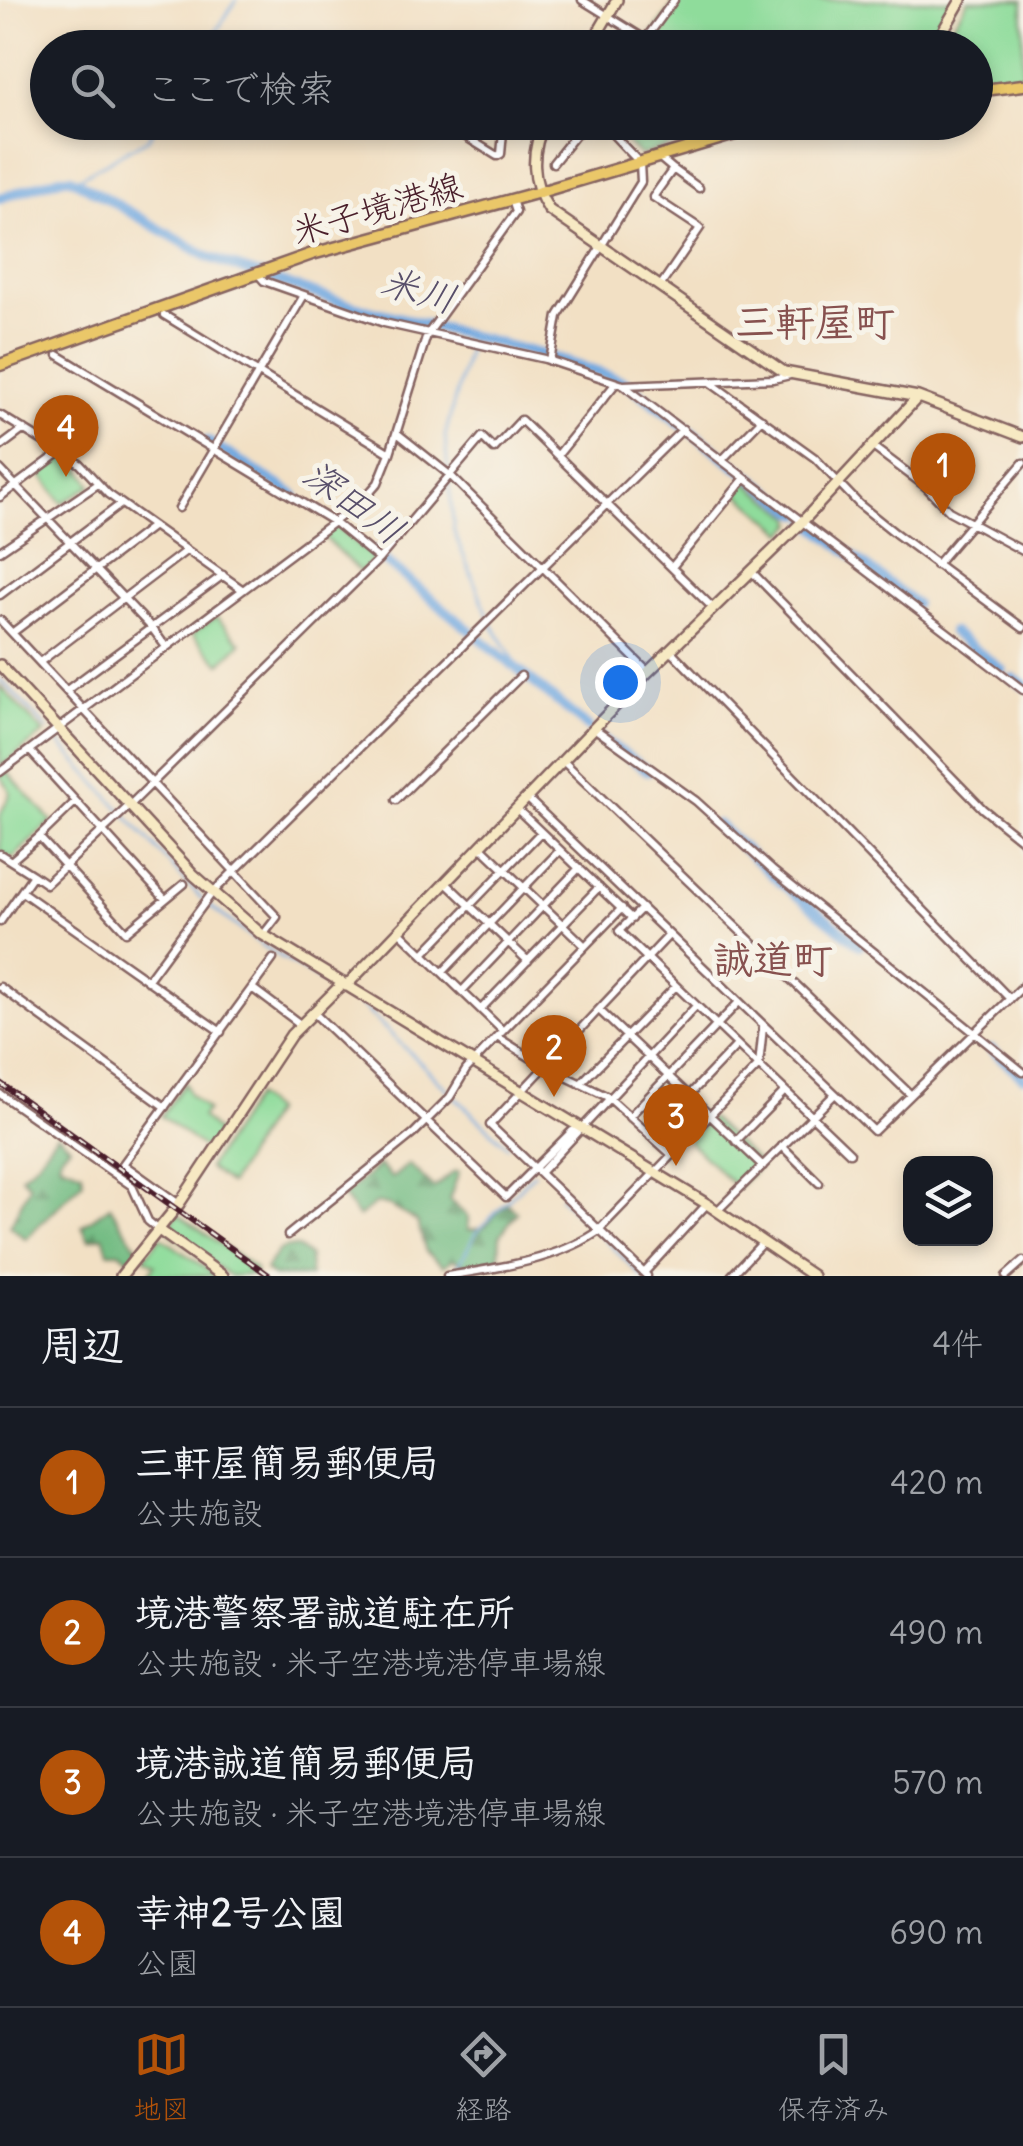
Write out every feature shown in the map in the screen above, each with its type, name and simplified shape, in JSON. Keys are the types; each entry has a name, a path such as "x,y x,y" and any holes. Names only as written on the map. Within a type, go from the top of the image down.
{"main road":[{"path":"993,89 1023,85"},
{"name":"米子境港線","path":"0,366 312,254 716,140"}],"street":[{"path":"582,0 629,30"},
{"path":"599,30 617,0"},
{"path":"651,30 674,0"},
{"path":"944,30 961,0"},
{"path":"472,140 498,156 502,140"},
{"path":"536,140 534,160 540,192 550,210 790,375 918,398 1023,437"},
{"path":"554,163 571,140"},
{"path":"550,361 558,316 641,182 640,162 619,140"},
{"path":"659,157 699,188"},
{"path":"662,285 700,228 652,197 673,168"},
{"path":"0,772 363,500 378,483 390,453 427,335 516,212 511,199"},
{"path":"256,272 264,282 303,297 427,335 550,361 619,384 1023,690"},
{"path":"178,508 303,297"},
{"path":"164,316 390,453"},
{"path":"58,355 334,522 379,559"},
{"path":"558,454 619,384 790,375"},
{"path":"710,382 815,458 838,484 936,565 1023,628"},
{"path":"121,1276 179,1204 300,1024 399,931 648,672 802,522 918,398"},
{"path":"0,415 80,464 121,504 242,590"},
{"path":"722,460 762,419"},
{"path":"0,854 46,884 379,559 482,437 494,449 522,420 713,608"},
{"path":"0,446 24,429"},
{"path":"147,980 212,893 683,429"},
{"path":"397,433 451,476 648,672"},
{"path":"873,447 925,486 949,511 1023,552"},
{"path":"0,497 62,451"},
{"path":"936,565 1023,463"},
{"path":"0,469 166,647"},
{"path":"672,567 745,478"},
{"path":"0,551 99,484"},
{"path":"0,595 121,504"},
{"path":"12,633 153,526"},
{"path":"40,662 188,550"},
{"path":"751,572 982,808 1023,841"},
{"path":"67,690 223,574"},
{"path":"0,620 276,917 264,936"},
{"path":"670,650 1010,998"},
{"path":"0,665 212,893 264,936 655,1172 812,1276"},
{"path":"396,800 522,676"},
{"path":"594,728 696,801 772,870 1023,1072"},
{"path":"30,751 165,900"},
{"path":"563,760 911,1096"},
{"path":"527,798 874,1130 1023,986"},
{"path":"11,861 75,802"},
{"path":"516,808 632,918"},
{"path":"423,954 541,832"},
{"path":"38,836 126,932 184,884"},
{"path":"480,846 585,946"},
{"path":"443,972 560,850"},
{"path":"462,991 579,868"},
{"path":"0,922 33,875"},
{"path":"445,882 528,960"},
{"path":"481,1009 600,887"},
{"path":"22,892 221,1032"},
{"path":"288,1235 426,1121 473,1063 622,908"},
{"path":"642,908 619,931 850,1153"},
{"path":"399,931 481,1009 500,1034 544,1066 608,1097 672,1155"},
{"path":"669,936 490,1125 645,1274 706,1204"},
{"path":"179,1204 123,1164 273,959"},
{"path":"580,1084 676,986"},
{"path":"0,987 165,1107"},
{"path":"252,988 300,1024"},
{"path":"630,1117 738,1003"},
{"path":"312,1011 506,1197 580,1128 696,1006"},
{"path":"599,1010 763,1166"},
{"path":"448,1276 512,1265 581,1243 598,1232 759,1065 763,1026"},
{"path":"650,1136 737,1045"},
{"path":"736,1140 785,1091"},
{"path":"0,1094 132,1186 148,1221 223,1276"},
{"path":"717,1211 834,1094"},
{"path":"782,1146 819,1183"},
{"path":"731,1276 763,1242"},
{"path":"1006,1276 1023,1260"}],"green space":[{"path":"677,0 958,0 939,30 655,30"},
{"path":"968,0 1023,0 1023,75 993,79 993,30 949,30"},
{"path":"624,140 691,140 640,155"},
{"path":"64,456 78,465 92,485 62,503 41,474"},
{"path":"744,481 793,517 794,523 785,533 735,491"},
{"path":"335,525 375,559 360,572 322,535"},
{"path":"216,617 241,643 220,664 192,634"},
{"path":"0,686 44,733 0,767"},
{"path":"6,771 52,821 13,858 0,852 0,816 10,793 0,776"},
{"path":"185,1083 189,1094 207,1110 201,1117 220,1135 211,1150 207,1151 161,1116"},
{"path":"255,1096 273,1111 230,1184 208,1168"},
{"path":"710,1118 761,1165 737,1188 688,1141"},
{"path":"57,1134 70,1146 59,1163 82,1172 83,1181 26,1239 10,1226 30,1185 21,1176"},
{"path":"409,1164 434,1188 459,1172 449,1200 468,1217 468,1230 483,1228 507,1203 517,1212 500,1236 499,1263 469,1266 453,1259 444,1266 426,1252 417,1222 390,1206 376,1203 358,1217 343,1196 379,1165 392,1178"},
{"path":"110,1206 138,1249 129,1260 120,1252 108,1252 103,1236 89,1240 82,1226"},
{"path":"178,1214 255,1269 255,1274 230,1276 170,1233 169,1226"},
{"path":"161,1237 217,1276 148,1276 155,1265 144,1258"},
{"path":"297,1247 309,1256 310,1276 273,1276 265,1270 279,1250"}],"waterway":[{"path":"217,30 236,0"},
{"path":"75,180 146,140"},
{"name":"米川","path":"0,198 71,178 208,257 347,304 548,356 624,381 800,514"},
{"path":"448,472 445,436 471,337"},
{"name":"深田川","path":"207,441 295,495"},
{"path":"449,480 454,532 488,615"},
{"name":"米川","path":"809,522 915,604"},
{"name":"深田川","path":"373,551 588,727"},
{"path":"491,623 523,674"},
{"name":"米川","path":"952,632 1002,670"},
{"name":"米川","path":"1013,678 1023,685"},
{"path":"0,679 48,730"},
{"name":"深田川","path":"596,734 648,771"},
{"path":"55,738 202,899"},
{"name":"深田川","path":"717,824 781,883 860,945"},
{"path":"208,905 263,946 334,989"},
{"path":"341,993 360,1004 449,1091"},
{"name":"深田川","path":"991,1049 1023,1077"},
{"path":"455,1097 507,1146"},
{"path":"455,1272 476,1233 534,1173"},
{"path":"560,1197 594,1230"},
{"path":"600,1235 642,1276"}],"railway":[{"path":"0,1083 270,1276"}],"place":[{"name":"幸神2号公園","path":"66,477"},
{"name":"三軒屋簡易郵便局","path":"943,515"},
{"name":"境港警察署誠道駐在所","path":"554,1097"},
{"name":"境港誠道簡易郵便局","path":"676,1166"}],"district":[{"name":"三軒屋町","path":"815,322"},
{"name":"誠道町","path":"773,959"}]}
